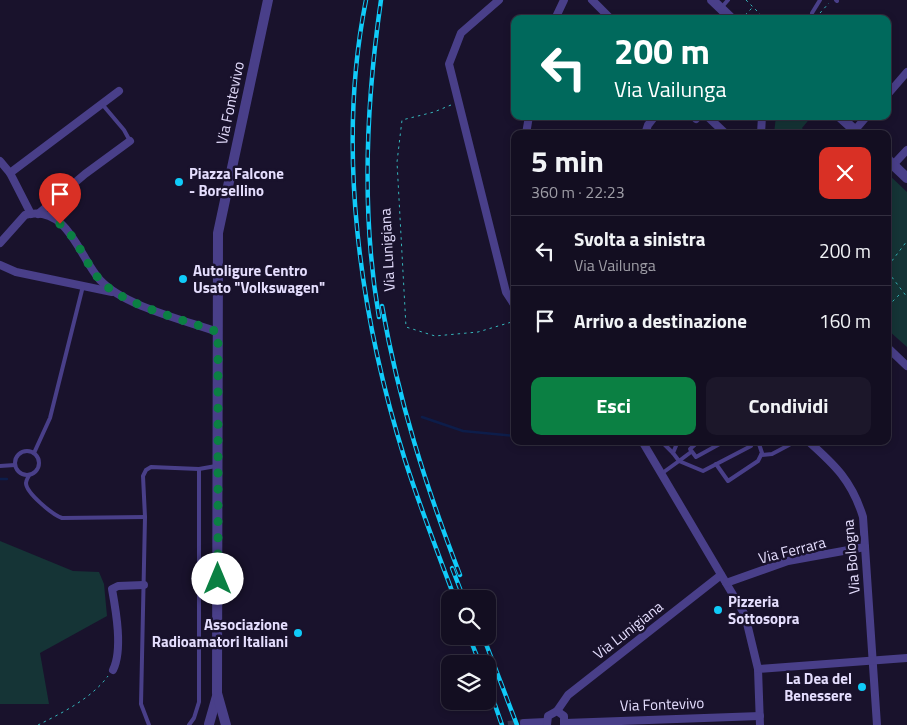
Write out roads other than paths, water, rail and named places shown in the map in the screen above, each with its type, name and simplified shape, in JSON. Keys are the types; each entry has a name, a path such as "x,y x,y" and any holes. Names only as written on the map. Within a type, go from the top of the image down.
{"street":[{"name":"Via Fontevivo","path":"226,725 218,693 219,224 268,0"},
{"path":"499,0 461,33 450,64 506,292 511,300"},
{"path":"557,15 564,0"},
{"path":"592,0 607,15"},
{"path":"712,0 724,4"},
{"path":"891,91 907,72"},
{"path":"10,173 118,92"},
{"path":"712,120 722,130"},
{"path":"844,120 855,130"},
{"path":"0,243 20,219 34,214 130,141"},
{"path":"891,162 907,150"},
{"path":"0,161 10,173 34,214"},
{"path":"891,164 907,178"},
{"path":"34,214 46,216 66,229 100,280 114,292 130,301 218,332"},
{"path":"0,265 16,272 114,292"},
{"path":"891,351 907,366"},
{"path":"644,445 745,614 758,669 760,725"},
{"name":"Via Bologna","path":"813,445 834,464 852,488 862,517 877,725"},
{"name":"Via Ferrara","path":"726,583 788,562 865,547"},
{"name":"Via Lunigiana","path":"557,712 568,695 721,575"},
{"path":"113,670 117,661 117,615 112,589 118,586 144,585"},
{"path":"758,669 907,658"},
{"name":"Via Fontevivo","path":"208,724 218,693"},
{"name":"Via Fontevivo","path":"557,712 564,716 565,724 760,716"},
{"path":"524,723 547,724 548,716 557,712"},
{"path":"208,724 215,722 226,725"}],"lane":[{"path":"812,13 820,0"},
{"path":"102,104 124,130 130,141"},
{"path":"34,453 50,418 83,286"},
{"path":"666,445 679,462 703,471 751,445"},
{"path":"673,453 676,445"},
{"path":"661,474 691,452 693,445"},
{"path":"691,452 696,456 701,456 718,445"},
{"path":"716,464 728,481 758,461 762,453 759,445"},
{"path":"761,455 772,454 789,445"},
{"path":"14,465 17,456 21,452 34,453 38,457 39,466 29,475 26,483 28,490 54,515 62,518 145,518"},
{"path":"0,466 14,465"},
{"path":"14,465 20,473 29,475"},
{"path":"150,725 141,704 145,518 144,476 146,470 151,467 199,469 218,466"},
{"path":"189,725 194,718 199,702 199,469"}],"waterway":[{"path":"422,417 463,431 511,436"},
{"path":"0,479 7,479"}],"tunnel":[{"path":"508,725 524,723"}],"railway":[{"path":"366,0 357,57 353,114 353,173 357,232 365,290 389,405 405,460 452,590"},
{"path":"379,317 373,278 370,238 368,158 372,79 381,0"},
{"path":"382,306 396,376 414,442 435,508 460,575"},
{"path":"452,568 461,590"},
{"path":"473,645 476,655"},
{"path":"486,645 517,725"},
{"path":"496,708 502,725"}],"place":[{"name":"Piazza Falcone - Borsellino","path":"179,182"},
{"name":"Autoligure Centro Usato \"Volkswagen\"","path":"183,279"},
{"name":"Pizzeria Sottosopra","path":"718,610"},
{"name":"Associazione Radioamatori Italiani","path":"298,633"},
{"name":"La Dea del Benessere","path":"862,687"}]}
